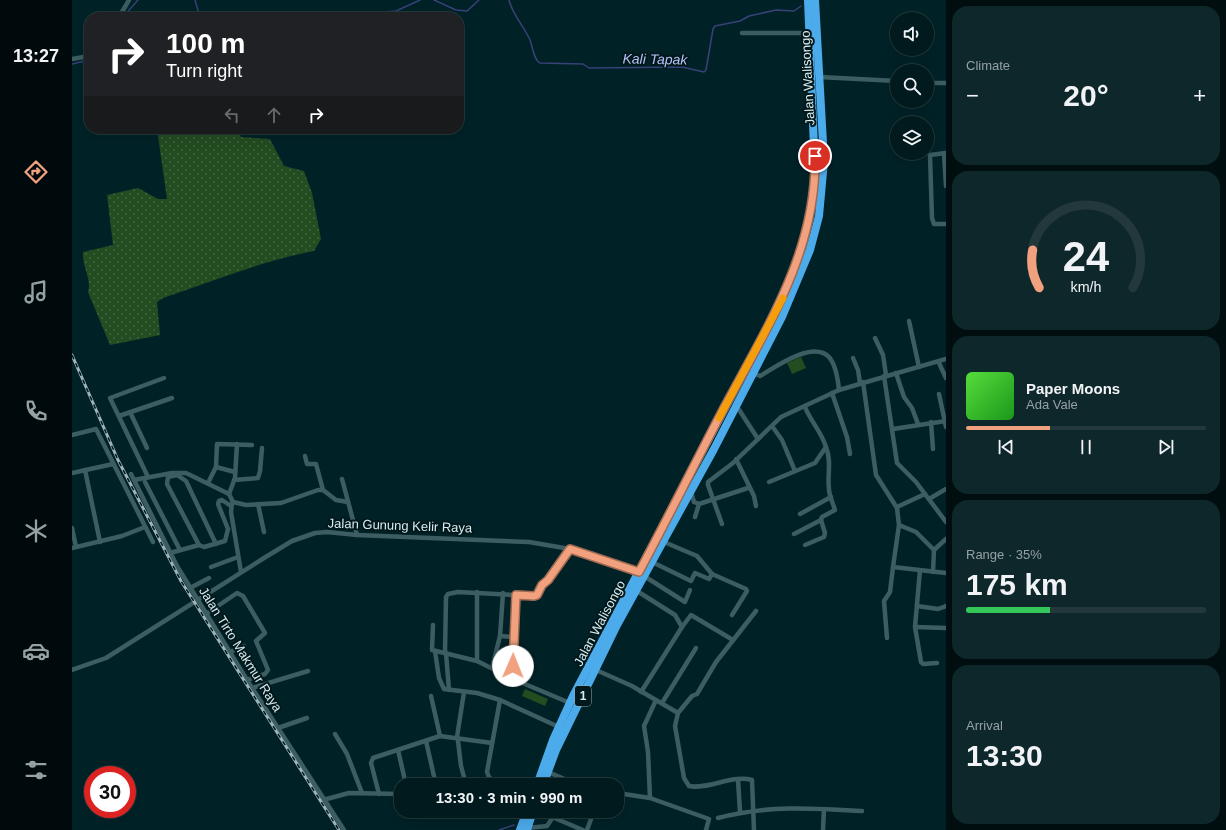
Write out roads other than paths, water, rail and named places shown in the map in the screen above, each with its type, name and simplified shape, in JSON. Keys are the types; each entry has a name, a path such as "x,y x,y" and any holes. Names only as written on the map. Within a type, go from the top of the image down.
{"highway":[{"name":"Jalan Walisongo","path":"540,778 559,727 570,704 642,574 783,298 803,246 813,202 815,172 808,0"},
{"name":"Jalan Walisongo","path":"546,778 556,750 617,625 636,590 642,574 652,562 664,542 691,492 800,276 810,250 819,216 824,161 815,0"},
{"path":"525,829 526,818"},
{"path":"525,829 530,818"}],"street":[{"path":"122,12 129,0"},
{"path":"742,33 810,33"},
{"path":"72,59 84,57"},
{"path":"819,77 890,81"},
{"path":"934,83 946,84"},
{"path":"946,186 945,153 930,155 932,218 934,224 946,224"},
{"path":"909,321 919,367"},
{"path":"875,338 883,355 898,463 946,522"},
{"path":"752,373 760,376 800,355 817,352 827,355 831,361 840,390"},
{"path":"852,358 862,383 876,475 896,507 899,525 890,592 884,601 887,638"},
{"path":"722,524 708,482 736,459 781,417 840,390 896,373 939,363 946,359"},
{"path":"939,363 946,378"},
{"path":"896,373 904,397 912,408 918,424"},
{"path":"164,378 111,396 110,400 119,416 146,480 180,550"},
{"path":"832,393 847,437 850,454"},
{"path":"939,394 946,421 946,428"},
{"path":"119,416 172,398"},
{"path":"736,404 758,439"},
{"path":"794,534 821,520 822,517 835,510 829,490 830,461 826,447 818,428 811,423 804,407"},
{"path":"130,412 147,448"},
{"path":"893,429 931,422 946,421"},
{"path":"931,422 933,449"},
{"path":"772,426 782,440 795,470"},
{"path":"72,435 96,429 112,464 153,542"},
{"path":"208,483 216,467 217,445 219,443 252,446"},
{"path":"237,444 234,480 229,494 232,504 241,572"},
{"path":"769,482 815,463 826,447"},
{"path":"234,480 258,478 262,448"},
{"path":"305,456 307,464 316,464 323,490 336,500 348,502"},
{"path":"736,459 748,488 754,496 756,506"},
{"path":"72,473 112,464"},
{"path":"216,467 235,472"},
{"path":"85,470 100,542"},
{"path":"134,480 146,480 180,472 208,483 229,494"},
{"name":"Jalan Tirto Makmur Raya","path":"130,474 170,553 190,588 323,800 344,830"},
{"path":"199,545 167,484 168,477 177,475 186,481 216,544"},
{"path":"342,479 357,535"},
{"path":"691,492 694,502 699,504 748,488"},
{"path":"896,507 946,489"},
{"path":"170,553 199,545 204,546 225,541 228,529 218,504 219,501 222,500 232,504 241,505 281,503 311,491 323,490"},
{"path":"800,514 831,497"},
{"path":"258,504 264,532"},
{"path":"695,517 699,504"},
{"path":"805,545 824,537 825,533 821,520"},
{"path":"899,525 916,532 934,550"},
{"path":"72,528 74,547 122,536 145,527"},
{"name":"Jalan Gunung Kelir Raya","path":"72,670 106,658 241,572 302,537 326,532 357,535 529,542 570,549 642,574 685,602 690,590"},
{"path":"933,572 934,550 946,539"},
{"path":"664,542 697,556 712,574 747,589 732,615"},
{"path":"452,690 445,653 447,595 458,592 477,592 537,595 542,585 548,580 570,549"},
{"path":"210,567 238,557"},
{"path":"652,562 691,581 696,573 709,579 712,574"},
{"path":"893,567 933,572 946,572"},
{"path":"920,570 915,627 921,662 923,664 937,663"},
{"path":"190,588 209,578"},
{"path":"636,590 676,617 682,627"},
{"path":"477,592 477,661"},
{"path":"206,614 238,593 243,596 265,633 256,639 268,670 265,674 247,680"},
{"path":"492,668 500,636 503,593"},
{"path":"513,679 516,595"},
{"path":"917,606 938,609 946,606"},
{"path":"754,830 752,780 714,782 696,787 689,786 684,778 674,726 678,713 692,696 697,694 716,662 756,611"},
{"path":"641,692 690,616 693,615 734,640"},
{"path":"433,625 431,650 477,661 513,679 570,704"},
{"path":"915,627 946,628"},
{"path":"500,636 514,637"},
{"path":"230,652 244,646"},
{"path":"662,703 696,648"},
{"path":"435,651 441,686 444,689 500,700 559,727"},
{"path":"596,670 632,686 678,713"},
{"path":"252,688 308,671"},
{"path":"464,692 457,739 464,778"},
{"path":"431,696 440,736"},
{"path":"490,778 487,772 500,700"},
{"path":"650,798 648,752 644,726 656,700"},
{"path":"278,728 307,718"},
{"path":"335,734 347,754 362,793"},
{"path":"379,794 371,763 373,758 440,736 492,743"},
{"path":"426,741 434,778"},
{"path":"398,750 404,778"},
{"path":"548,772 557,778"},
{"path":"738,780 740,812"},
{"path":"323,800 344,793 394,794"},
{"path":"624,794 650,798 710,819 706,830"},
{"path":"718,818 740,812 770,808 862,811"},
{"path":"823,830 824,809"},
{"path":"525,829 546,826 551,818"},
{"path":"554,818 583,830"},
{"path":"587,830 591,818"}],"waterway":[{"name":"Kali Tapak","path":"127,12 138,0"},
{"name":"Kali Tapak","path":"195,0 199,12"},
{"name":"Kali Tapak","path":"384,12 396,11 420,0"},
{"name":"Kali Tapak","path":"434,0 456,10 467,11 479,0"},
{"name":"Kali Tapak","path":"509,0 530,40 536,59 540,63 583,64 589,68 682,67 704,72 706,70 713,29 715,26 740,21 749,16 776,10 794,11 801,6"},
{"name":"Kali Tapak","path":"72,64 84,61"},
{"path":"499,830 514,825"}],"railway":[{"path":"72,355 118,460 181,581 339,830"}]}
